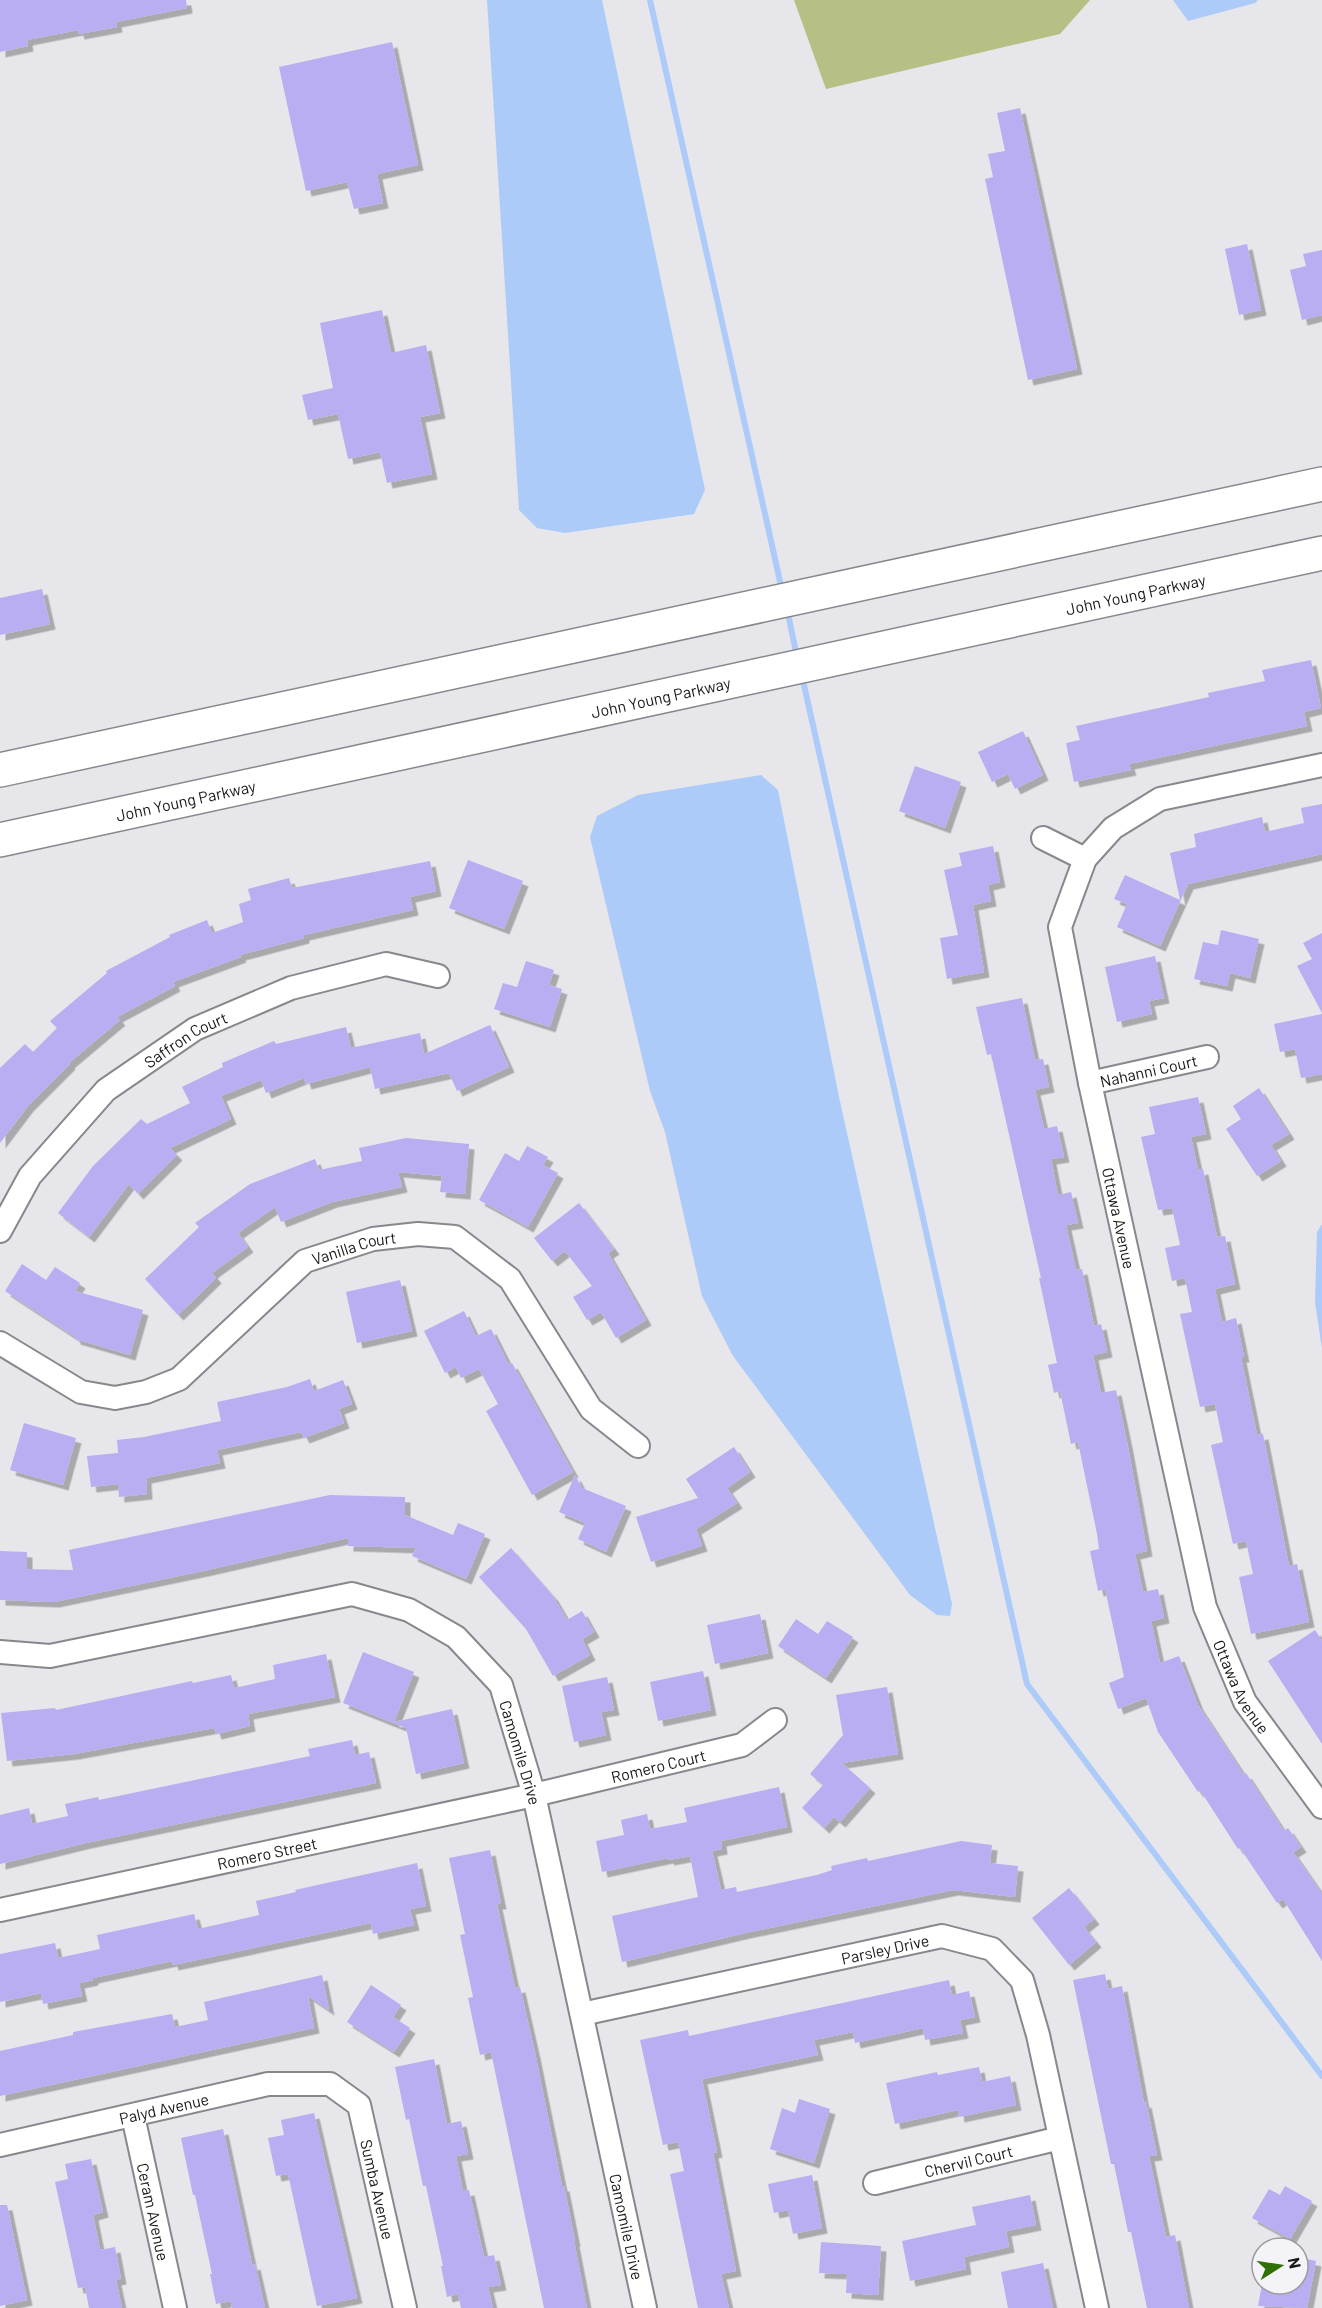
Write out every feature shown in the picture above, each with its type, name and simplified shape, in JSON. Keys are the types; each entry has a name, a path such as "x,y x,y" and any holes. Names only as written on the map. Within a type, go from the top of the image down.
{"highway":[{"path":"0,770 1322,484"},
{"name":"John Young Parkway","path":"0,840 1322,553"}],"street":[{"name":"Ottawa Avenue","path":"1322,765 1160,799 1113,828 1085,859 1060,927 1090,1083 1205,1608 1245,1702 1322,1807"},
{"path":"1043,838 1085,859"},
{"name":"Saffron Court","path":"0,1231 30,1176 106,1090 195,1029 291,988 386,964 438,976"},
{"name":"Nahanni Court","path":"1090,1083 1208,1057"},
{"name":"Vanilla Court","path":"0,1343 81,1392 115,1398 146,1392 179,1379 305,1261 373,1239 418,1234 455,1237 510,1279 591,1409 638,1446"},
{"name":"Camomile Drive","path":"0,1652 50,1656 352,1594 409,1610 456,1637 501,1685 534,1795 645,2308"},
{"name":"Romero Court","path":"534,1795 742,1745 775,1720"},
{"name":"Romero Street","path":"0,1910 534,1795"},
{"name":"Parsley Drive","path":"582,2014 942,1936 992,1949 1022,1980 1038,2035 1097,2308"},
{"name":"Palyd Avenue","path":"0,2145 268,2084 330,2084"},
{"name":"Sumba Avenue","path":"330,2084 359,2105 405,2308"},
{"name":"Ceram Avenue","path":"133,2116 175,2308"},
{"name":"Chervil Court","path":"875,2183 1060,2138"}],"green space":[{"path":"794,0 1090,0 1060,34 826,89"}],"water":[{"path":"487,0 602,0 705,490 694,514 565,533 537,528 519,510"},
{"path":"1173,0 1258,0 1255,3 1188,21"},
{"path":"761,775 778,790 839,1097 952,1604 950,1616 937,1615 910,1595 733,1356 702,1296 665,1132 650,1091 590,837 597,816 638,795"},
{"path":"1322,1224 1322,1349 1315,1302 1317,1232"}],"building":[{"path":"0,0 186,0 187,8 116,22 117,27 79,34 78,30 27,40 28,46 0,52"},
{"path":"392,42 418,165 377,174 383,203 354,209 347,182 306,191 279,67"},
{"path":"1020,108 1077,369 1028,380 985,179 993,177 988,154 1005,151 997,113"},
{"path":"1247,244 1261,310 1239,315 1225,249"},
{"path":"1322,250 1322,315 1302,320 1290,270 1306,266 1303,254"},
{"path":"382,310 391,353 426,345 440,413 420,417 432,474 387,483 380,452 348,459 338,414 308,420 302,395 333,388 320,323"},
{"path":"42,589 50,624 0,635 0,598"},
{"path":"1311,660 1321,708 1304,712 1307,726 1129,764 1131,770 1074,782 1066,743 1080,740 1076,726 1209,697 1208,693 1265,681 1262,670"},
{"path":"1023,731 1043,775 1015,789 1008,774 992,782 978,752"},
{"path":"915,766 961,782 945,828 899,811"},
{"path":"1322,804 1322,854 1188,884 1160,946 1117,927 1127,904 1114,899 1125,875 1180,900 1170,853 1196,847 1194,834 1262,817 1265,832 1304,823 1301,808"},
{"path":"993,846 1000,882 988,885 991,901 973,905 984,972 947,979 940,938 958,935 944,870 962,866 959,853"},
{"path":"468,860 523,881 504,929 449,908"},
{"path":"430,861 436,891 410,897 413,910 304,935 304,938 240,955 241,957 173,982 175,986 117,1017 120,1020 69,1063 28,1106 0,1143 0,1068 25,1044 33,1052 57,1028 50,1021 107,973 106,971 170,937 169,935 207,920 212,933 243,922 239,904 251,900 248,889 289,878 292,888"},
{"path":"1221,930 1259,939 1250,978 1230,973 1227,986 1194,979 1203,942 1218,945"},
{"path":"1322,933 1322,1013 1297,966 1312,959 1303,943"},
{"path":"1155,956 1164,998 1149,1001 1152,1014 1117,1022 1105,967"},
{"path":"526,961 554,970 549,985 562,989 550,1027 494,1009 503,983 517,987"},
{"path":"1022,998 1035,1060 1043,1059 1049,1087 1035,1090 1044,1129 1057,1126 1064,1157 1051,1159 1058,1195 1071,1192 1078,1223 1066,1225 1076,1270 1082,1269 1094,1326 1101,1324 1107,1352 1093,1355 1101,1393 1116,1390 1128,1447 1147,1551 1135,1554 1143,1592 1158,1589 1164,1618 1151,1621 1160,1663 1179,1656 1198,1705 1284,1831 1288,1828 1301,1847 1293,1852 1322,1894 1322,1961 1283,1899 1277,1903 1240,1848 1238,1849 1200,1790 1198,1792 1158,1732 1146,1698 1118,1709 1109,1683 1124,1677 1105,1589 1098,1591 1090,1551 1099,1549 1097,1534 1078,1442 1071,1444 1060,1391 1054,1393 1048,1365 1057,1363 1039,1278 1041,1278 991,1054 987,1055 976,1007"},
{"path":"1322,1014 1322,1074 1301,1078 1295,1049 1280,1052 1274,1024"},
{"path":"490,1025 509,1067 457,1091 449,1073 375,1089 370,1067 306,1084 304,1078 266,1093 261,1080 221,1096 231,1119 170,1148 177,1155 138,1194 129,1184 89,1237 58,1213 93,1166 141,1119 147,1124 190,1103 182,1087 223,1067 222,1063 274,1041 276,1044 346,1027 351,1048 420,1033 424,1054"},
{"path":"1259,1088 1289,1134 1271,1145 1281,1161 1257,1176 1226,1129 1241,1119 1233,1106"},
{"path":"1198,1097 1206,1134 1191,1137 1198,1170 1203,1169 1217,1237 1225,1236 1235,1284 1215,1289 1222,1322 1236,1318 1244,1357 1241,1357 1257,1435 1263,1434 1289,1566 1297,1564 1309,1622 1251,1634 1239,1577 1253,1574 1246,1541 1233,1544 1211,1445 1223,1442 1215,1404 1200,1407 1180,1314 1192,1312 1185,1278 1172,1281 1165,1248 1180,1245 1172,1208 1158,1210 1141,1137 1155,1134 1149,1107"},
{"path":"406,1138 469,1144 465,1194 440,1192 442,1176 398,1172 402,1187 332,1202 281,1222 275,1207 238,1233 248,1247 212,1273 216,1278 178,1315 145,1279 199,1227 195,1223 250,1184 315,1159 319,1170 362,1161 359,1148"},
{"path":"527,1146 548,1157 543,1165 558,1173 528,1227 479,1200 505,1153 519,1161"},
{"path":"579,1203 614,1249 608,1253 646,1320 616,1338 601,1312 587,1320 573,1297 592,1286 565,1251 552,1261 534,1238"},
{"path":"22,1264 46,1280 55,1267 80,1283 75,1291 143,1310 130,1355 75,1339 5,1291"},
{"path":"400,1280 412,1331 357,1343 346,1292"},
{"path":"464,1311 476,1336 491,1329 509,1365 512,1363 573,1472 532,1495 486,1411 498,1404 479,1369 461,1378 456,1367 445,1373 424,1331"},
{"path":"310,1379 314,1391 343,1380 352,1404 339,1409 344,1423 304,1438 301,1432 217,1450 220,1463 146,1478 147,1494 119,1497 118,1484 91,1487 87,1456 118,1453 117,1440 144,1437 221,1421 217,1402 287,1387"},
{"path":"24,1423 76,1438 63,1485 10,1470"},
{"path":"734,1447 750,1472 727,1488 737,1503 696,1529 702,1546 651,1562 636,1517 698,1498 686,1479"},
{"path":"575,1475 582,1488 626,1506 606,1552 578,1539 585,1523 559,1512"},
{"path":"330,1495 405,1497 405,1515 453,1535 458,1523 485,1534 466,1579 412,1556 416,1548 348,1546 348,1538 54,1602 0,1600 0,1551 27,1552 27,1569 73,1570 69,1550"},
{"path":"511,1548 553,1596 567,1620 582,1611 594,1632 582,1639 590,1655 553,1676 526,1629 479,1577"},
{"path":"760,1614 768,1653 715,1664 707,1625"},
{"path":"796,1619 818,1634 827,1621 853,1637 826,1678 778,1646"},
{"path":"1315,1630 1322,1641 1322,1744 1268,1661"},
{"path":"363,1652 414,1672 394,1722 452,1709 464,1763 416,1774 406,1728 343,1703"},
{"path":"326,1654 335,1697 248,1714 250,1726 216,1734 214,1728 74,1754 7,1761 1,1713 55,1708 56,1710 231,1675 234,1688 275,1679 273,1665"},
{"path":"703,1671 711,1710 658,1721 650,1682"},
{"path":"607,1677 614,1710 601,1712 606,1735 574,1742 562,1686"},
{"path":"887,1687 898,1754 842,1763 870,1788 840,1822 834,1817 824,1828 802,1808 823,1785 810,1774 843,1735 836,1695"},
{"path":"352,1740 355,1755 369,1752 376,1783 86,1843 0,1864 0,1815 29,1808 32,1824 68,1816 65,1804 98,1797 99,1800 310,1756 308,1749"},
{"path":"779,1787 787,1827 721,1841 722,1849 712,1851 721,1890 736,1887 737,1892 817,1875 832,1870 831,1866 867,1858 868,1861 961,1841 992,1845 990,1863 1018,1866 1015,1897 953,1890 745,1933 622,1962 612,1916 698,1897 690,1856 669,1860 668,1858 602,1872 596,1841 624,1835 621,1820 647,1814 650,1829 687,1822 684,1808"},
{"path":"490,1850 501,1904 497,1904 515,1988 520,1987 535,2053 562,2186 564,2186 587,2308 544,2308 491,2052 480,2055 468,1998 473,1997 460,1935 465,1934 449,1858"},
{"path":"417,1863 426,1906 410,1909 414,1925 373,1934 371,1923 173,1965 172,1961 93,1978 93,1980 79,1983 82,1996 43,2004 41,1993 0,2002 0,1954 55,1943 58,1958 100,1949 97,1935 194,1914 198,1929 259,1915 256,1901"},
{"path":"1069,1888 1094,1919 1084,1927 1096,1942 1069,1965 1032,1918"},
{"path":"1105,1974 1108,1989 1122,1986 1144,2103 1146,2102 1157,2155 1149,2156 1166,2237 1175,2235 1189,2308 1147,2308 1114,2164 1111,2164 1073,1980"},
{"path":"322,1975 329,2010 308,1996 314,2028 0,2096 0,2051 73,2035 73,2032 172,2014 175,2027 208,2020 204,2002"},
{"path":"949,1980 952,1995 969,1991 975,2017 960,2020 963,2033 925,2040 923,2028 855,2043 853,2032 814,2040 818,2055 702,2079 717,2152 713,2153 736,2271 721,2274 729,2308 698,2308 670,2174 684,2171 678,2142 663,2145 640,2040 688,2030 689,2036"},
{"path":"371,1985 401,2005 393,2017 410,2028 394,2052 347,2022"},
{"path":"434,2059 447,2124 461,2121 468,2154 456,2156 463,2191 469,2190 484,2257 494,2255 501,2285 488,2287 493,2308 461,2308 458,2294 447,2297 441,2266 443,2266 426,2186 423,2186 395,2067"},
{"path":"979,2067 982,2082 1010,2076 1016,2105 959,2117 958,2110 895,2124 886,2083 937,2072 938,2075"},
{"path":"799,2099 830,2109 814,2163 770,2149 782,2108 795,2113"},
{"path":"314,2113 357,2298 317,2306 288,2174 276,2176 268,2138 284,2135 281,2120"},
{"path":"223,2129 252,2265 255,2264 265,2308 232,2308 231,2301 216,2304 210,2274 212,2274 181,2138"},
{"path":"91,2159 103,2212 93,2215 100,2250 115,2247 121,2279 116,2280 122,2308 89,2308 85,2287 78,2288 55,2182 68,2179 65,2164"},
{"path":"812,2175 822,2228 793,2234 788,2210 774,2213 768,2184"},
{"path":"1285,2186 1312,2201 1292,2236 1285,2236 1252,2218 1269,2189 1280,2195"},
{"path":"1030,2195 1036,2225 1006,2231 1009,2247 964,2257 966,2269 910,2281 902,2241 976,2225 972,2207"},
{"path":"0,2205 7,2205 27,2300 0,2306"},
{"path":"821,2242 881,2246 878,2295 846,2293 847,2274 819,2273"},
{"path":"1310,2260 1316,2261 1310,2292"},
{"path":"1043,2263 1053,2308 1008,2308 1001,2272"},
{"path":"1260,2296 1309,2296 1307,2308 1258,2306"}],"waterway":[{"path":"650,0 782,590"},
{"path":"787,609 797,657"},
{"path":"802,676 1027,1684 1322,2076"}]}
